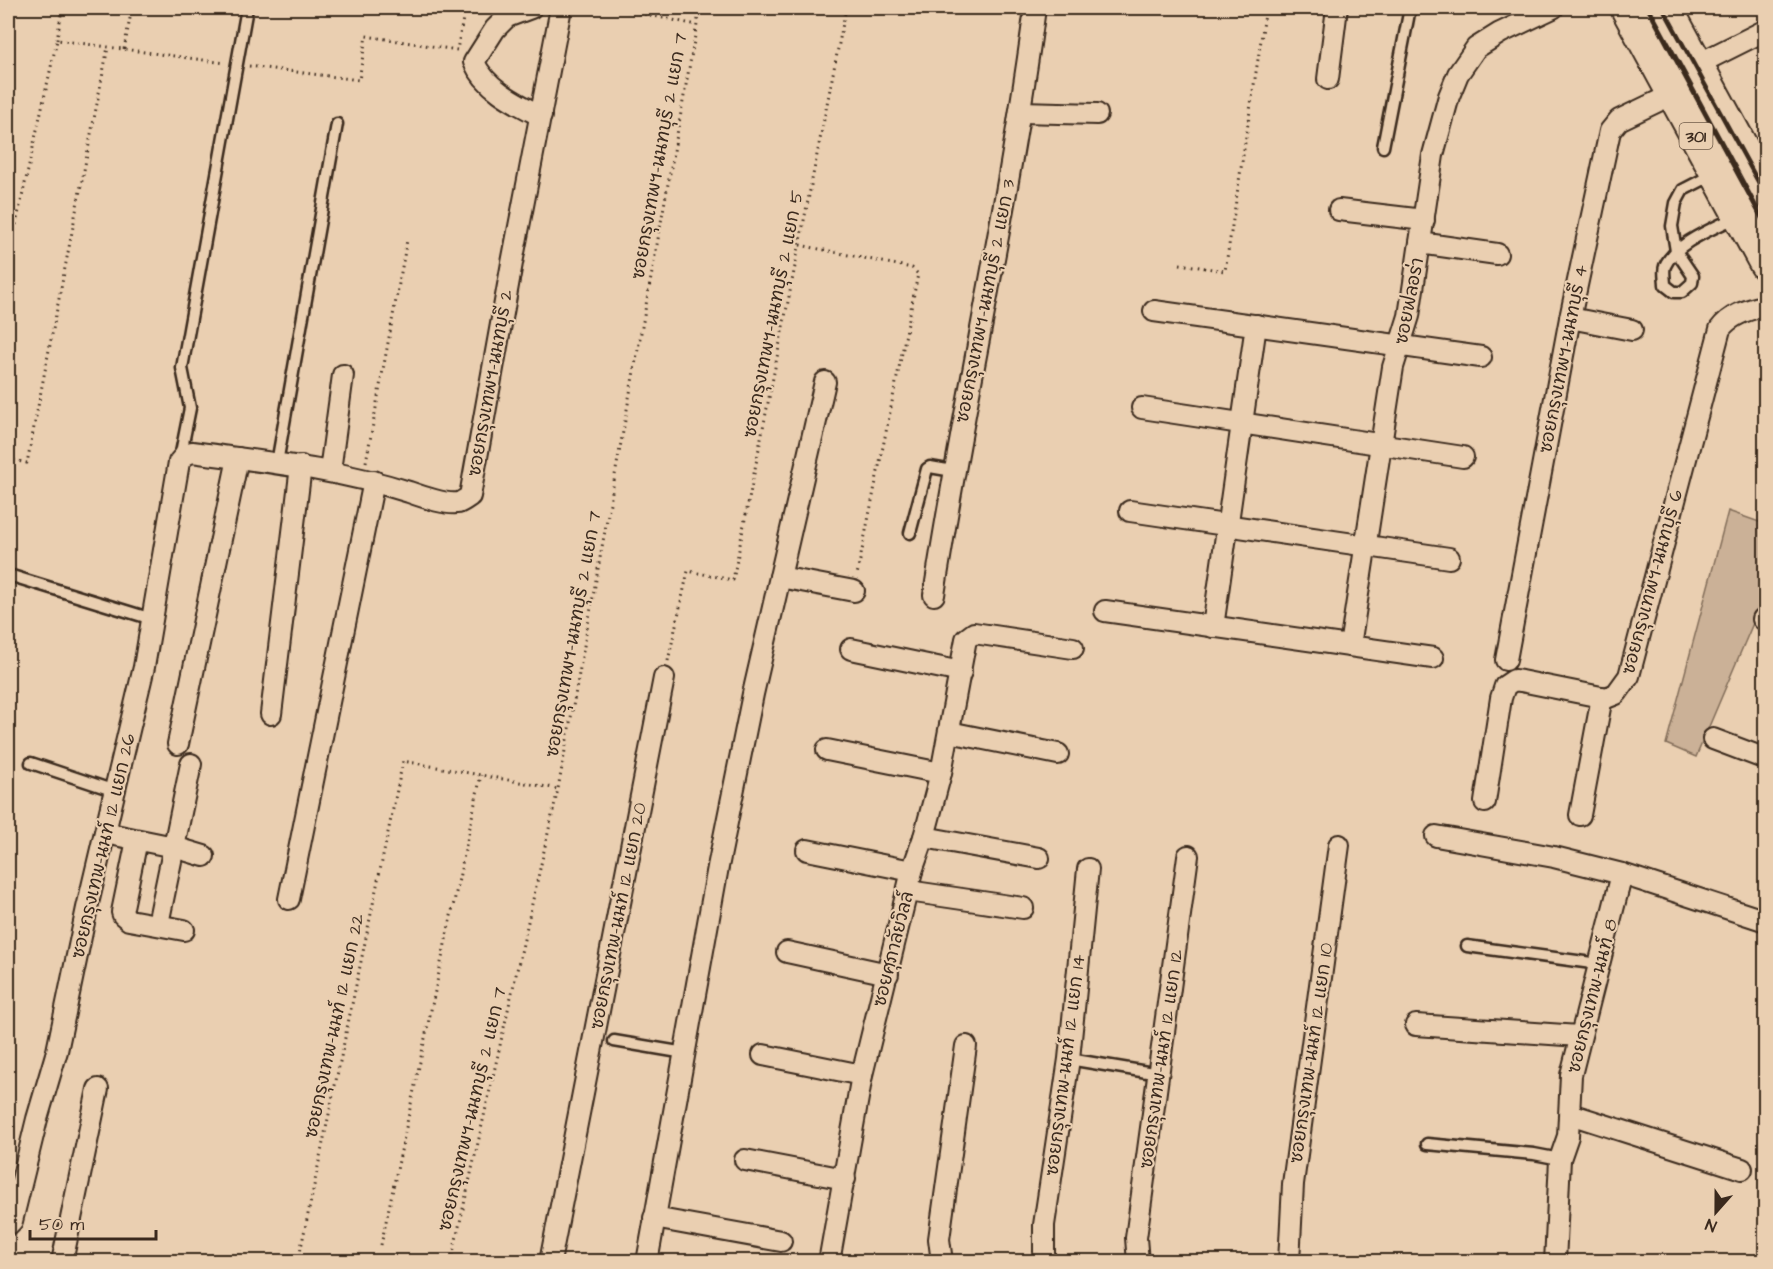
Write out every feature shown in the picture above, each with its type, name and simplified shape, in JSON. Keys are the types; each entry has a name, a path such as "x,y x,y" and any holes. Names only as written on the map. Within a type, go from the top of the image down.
{"main road":[{"name":"301","path":"1627,8 1766,264"},
{"name":"301","path":"1666,8 1766,192"}],"street":[{"path":"531,8 507,17 495,29 474,62 478,71 491,85 514,103 541,116"},
{"name":"ซอยกรุงเทพฯ-นนทบุรี 2","path":"179,462 192,452 330,471 430,499 459,503 470,496 561,8"},
{"name":"ซอยกรุงเทพฯ-นนทบุรี 2 แยก 3","path":"934,595 953,471 1021,112 1035,8"},
{"path":"1328,79 1337,8"},
{"name":"ซอยฟลอร่า","path":"1350,646 1393,367 1409,316 1433,155 1449,96 1458,74 1476,48 1500,33 1553,8"},
{"path":"1696,65 1766,30"},
{"name":"ซอยกรุงเทพฯ-นนทบุรี 4","path":"1506,660 1570,318 1610,131 1619,120 1673,94"},
{"path":"1021,112 1097,114"},
{"path":"1339,210 1424,220"},
{"path":"1420,243 1497,254"},
{"name":"ซอยกรุงเทพฯ-นนทบุรี 6","path":"1602,697 1606,698 1616,694 1629,676 1720,329 1726,321 1741,313 1766,305"},
{"path":"1154,311 1481,357"},
{"path":"1570,318 1632,330"},
{"path":"1213,627 1256,325"},
{"path":"330,471 343,375"},
{"path":"647,1262 720,856 753,694 825,382"},
{"path":"1142,408 1463,457"},
{"path":"178,744 238,458"},
{"name":"ซอยกรุงเทพ-นนท์ 12 แยก 26","path":"8,1226 12,1221 37,1119 57,1051 144,667 179,462"},
{"path":"271,714 301,466"},
{"path":"289,899 368,480"},
{"path":"1130,511 1449,558"},
{"path":"780,577 854,591"},
{"path":"1105,611 1433,658"},
{"name":"ซอยศุภาลัยวิลล์","path":"829,1262 862,1075 912,871 924,837 941,773 966,639 974,633 1073,648"},
{"path":"851,649 961,672"},
{"name":"ซอยกรุงเทพ-นนท์ 12 แยก 20","path":"550,1262 664,678"},
{"path":"1485,802 1501,698 1505,686 1514,680 1521,681 1602,697 1580,816"},
{"path":"949,732 1058,754"},
{"path":"1713,739 1766,759"},
{"path":"827,750 941,773"},
{"path":"158,924 191,764"},
{"path":"105,833 174,847 204,856"},
{"path":"1436,836 1554,857 1622,874 1766,921"},
{"path":"924,837 1039,858"},
{"path":"137,840 122,912 129,920 184,930"},
{"name":"ซอยกรุงเทพ-นนท์ 12 แยก 10","path":"1289,1262 1293,1184 1339,845"},
{"path":"807,850 912,871"},
{"name":"ซอยกรุงเทพ-นนท์ 12 แยก 12","path":"1138,1262 1136,1238 1188,856"},
{"name":"ซอยกรุงเทพ-นนท์ 12 แยก 14","path":"1044,1262 1044,1225 1069,1059 1088,869"},
{"name":"ซอยกรุงเทพ-นนท์ 8","path":"1555,1262 1560,1159 1568,1136 1571,1075 1622,874"},
{"path":"908,891 1023,908"},
{"path":"787,952 888,974"},
{"path":"1416,1025 1580,1036"},
{"path":"942,1262 939,1239 966,1046"},
{"path":"763,1055 862,1075"},
{"path":"62,1262 99,1089"},
{"path":"1570,1114 1743,1169"},
{"path":"745,1160 844,1179"},
{"path":"654,1218 781,1241"}],"lane":[{"path":"179,462 190,408 182,368 247,8"},
{"path":"1383,147 1410,8"},
{"path":"277,463 337,124"},
{"path":"1716,172 1683,190 1676,203 1672,226 1676,250 1739,216"},
{"path":"910,532 927,469 930,467 953,471"},
{"path":"12,576 152,619"},
{"path":"31,762 115,791"},
{"path":"1467,946 1599,964"},
{"path":"614,1041 685,1053"},
{"path":"1069,1059 1159,1074"},
{"path":"1427,1144 1534,1154 1560,1159"}],"path":[{"path":"8,260 57,40 62,8"},
{"path":"124,49 132,8"},
{"path":"57,40 359,80 366,36 457,50 465,8"},
{"path":"615,8 697,25"},
{"name":"ซอยกรุงเทพฯ-นนทบุรี 2 แยก 7","path":"451,1262 558,789 700,8"},
{"name":"ซอยกรุงเทพฯ-นนทบุรี 2 แยก 5","path":"664,678 688,571 733,580 846,8"},
{"path":"1180,264 1225,271 1266,8"},
{"path":"8,459 27,463 108,47"},
{"path":"368,480 407,240"},
{"path":"800,245 912,268 918,274 854,591"},
{"name":"ซอยกรุงเทพ-นนท์ 12 แยก 22","path":"298,1262 403,761 481,775"},
{"path":"381,1245 481,775 558,789"}],"shaded area":[{"path":"1728,511 1765,524 1765,595 1696,757 1666,744"}],"railway":[{"path":"1649,8 1766,225"},
{"path":"1663,8 1766,196"}]}
